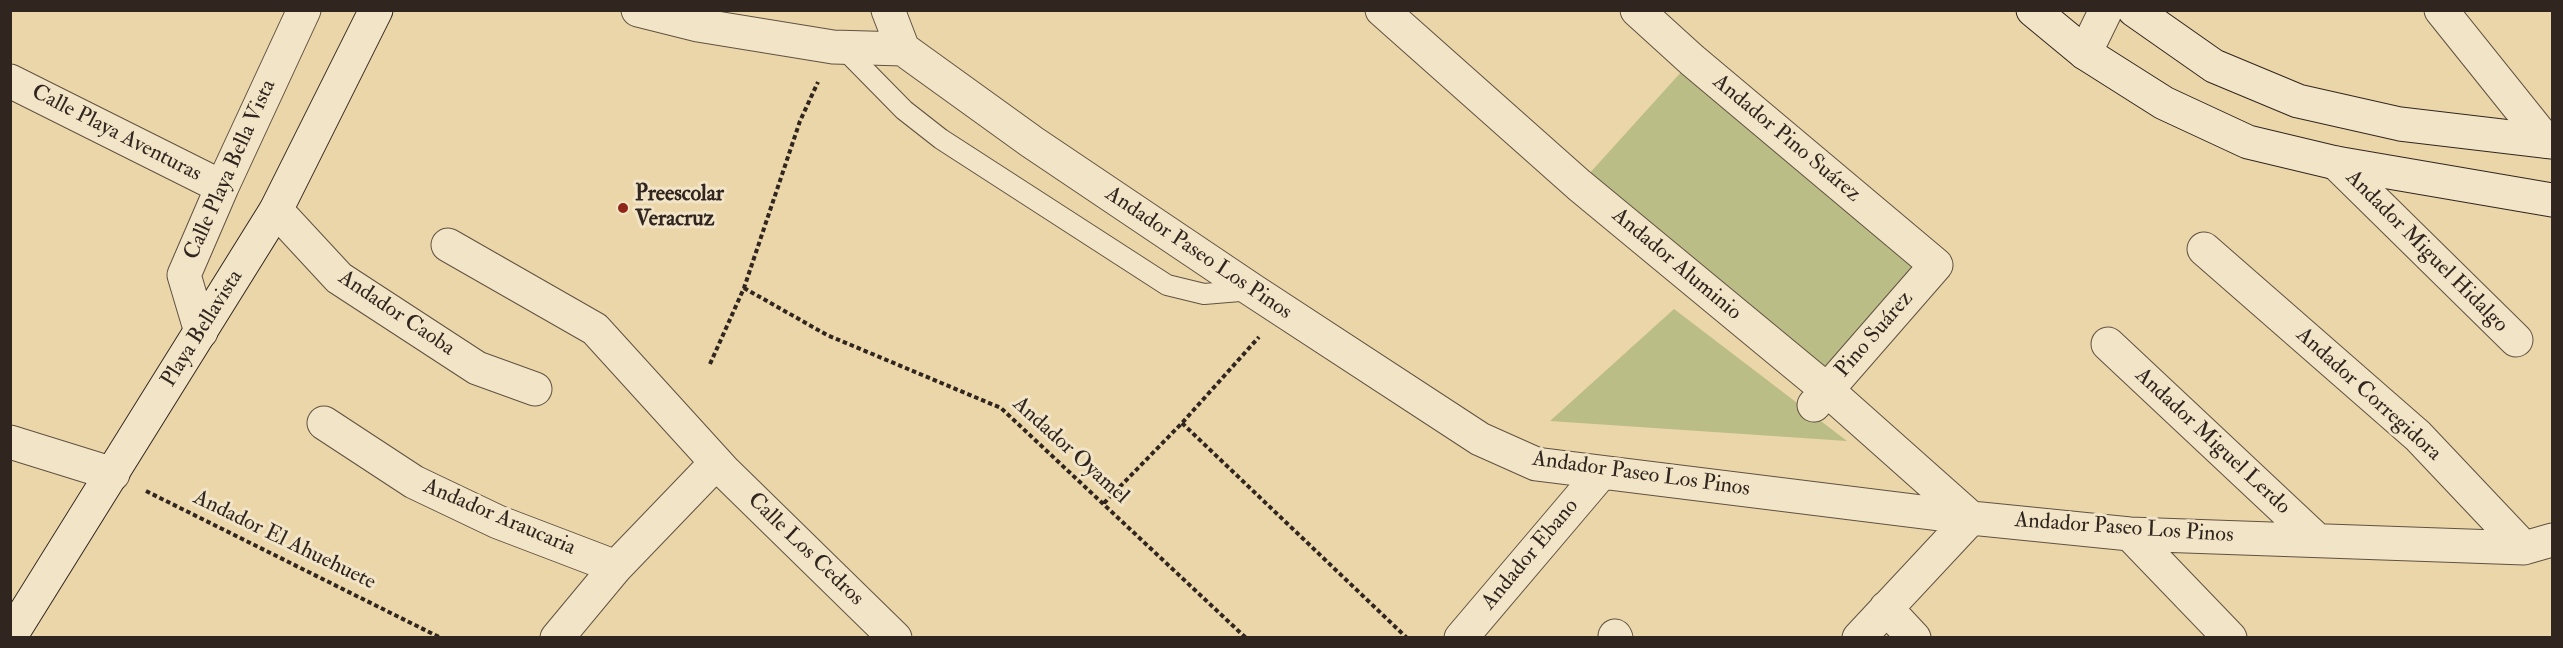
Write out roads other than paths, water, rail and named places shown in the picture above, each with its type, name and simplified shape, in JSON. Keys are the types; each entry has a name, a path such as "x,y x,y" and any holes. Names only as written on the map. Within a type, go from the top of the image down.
{"street":[{"name":"Calle Playa Bella Vista","path":"201,332 184,275 304,10"},
{"name":"Playa Bellavista","path":"10,637 276,210 376,10"},
{"path":"638,10 698,25 838,48 903,49 888,10"},
{"name":"Andador Aluminio","path":"1382,10 1820,397 1971,518"},
{"name":"Andador Pino Suárez","path":"1637,10 1692,60 1936,265"},
{"path":"2033,10 2085,53 2164,103 2248,142 2336,164 2553,200"},
{"path":"2085,53 2106,10"},
{"path":"2134,10 2214,66 2298,101 2400,124 2549,141"},
{"path":"2441,10 2549,141"},
{"name":"Andador Paseo Los Pinos","path":"903,49 1032,142 1283,311 1480,439 1536,464 1971,518 2130,534 2538,544"},
{"name":"Calle Playa Aventuras","path":"10,81 222,187"},
{"name":"Andador Miguel Hidalgo","path":"2336,164 2516,340"},
{"name":"Andador Caoba","path":"276,210 339,278 477,368 535,389"},
{"name":"Calle Los Cedros","path":"448,245 595,329 721,468 895,638"},
{"name":"Andador Corregidora","path":"2204,249 2538,544"},
{"name":"Pino Suárez","path":"1820,397 1936,265"},
{"name":"Andador Miguel Lerdo","path":"2108,344 2317,540"},
{"name":"Andador Araucaria","path":"324,423 414,482 498,522 616,567"},
{"path":"10,442 113,474"},
{"path":"557,638 616,567 721,468"},
{"name":"Andador Ebano","path":"1461,638 1601,472"},
{"path":"1858,638 1971,518"},
{"path":"2130,534 2230,638"},
{"path":"1886,608 1914,638"}],"lane":[{"path":"838,48 904,110 941,139 1167,285 1204,294 1252,290"}],"place":[{"name":"Preescolar Veracruz","path":"623,208"}]}
